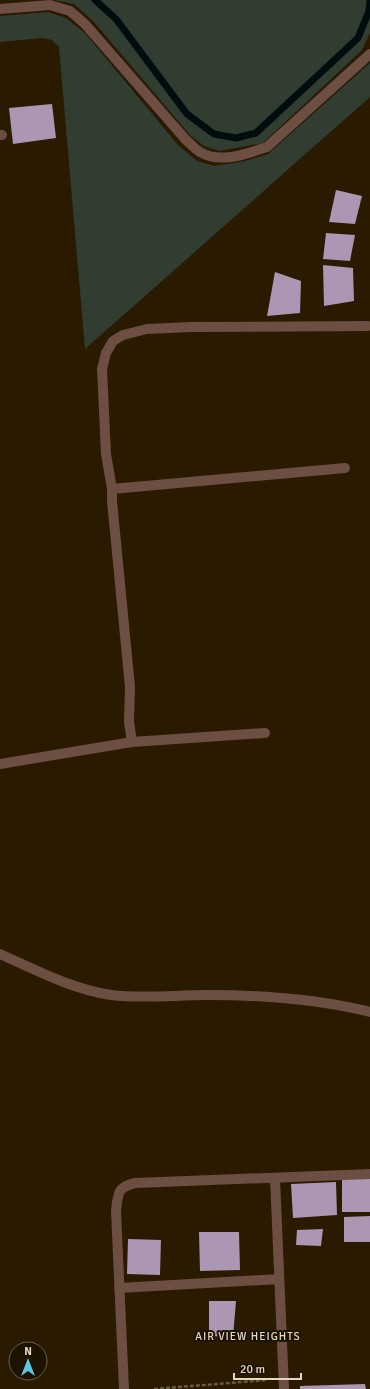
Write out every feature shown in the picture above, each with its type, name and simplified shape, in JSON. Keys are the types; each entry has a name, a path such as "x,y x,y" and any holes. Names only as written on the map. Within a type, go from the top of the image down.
{"street":[{"path":"0,9 50,5 70,11 85,24 186,140 201,152 216,158 245,155 266,147 370,54"},
{"path":"132,742 129,722 130,687 112,489 106,454 102,369 106,353 113,341 123,335 147,329 191,327 368,326"},
{"path":"112,489 345,468"},
{"path":"0,764 132,742 265,733"},
{"path":"0,954 61,981 86,990 111,995 208,995 258,997 305,1001 370,1012"},
{"path":"124,1389 116,1211 120,1189 126,1185 135,1183 370,1174"},
{"path":"275,1178 283,1384"},
{"path":"119,1288 279,1279"}],"path":[{"path":"154,1389 283,1384"}],"green space":[{"path":"54,0 370,0 370,33 362,50 263,143 219,151 204,146 190,135 93,21 74,4"},
{"path":"48,12 66,18 85,33 178,145 197,161 215,166 245,161 268,154 370,63 370,97 85,349 59,47 52,40 42,38 0,42 0,16"}],"building":[{"path":"52,104 56,138 13,144 9,108"},
{"path":"336,190 362,196 355,224 329,222"},
{"path":"326,233 355,235 350,261 323,259"},
{"path":"323,265 353,268 354,301 324,306"},
{"path":"275,272 301,281 300,313 267,316"},
{"path":"342,1179 370,1179 370,1212 342,1212"},
{"path":"336,1182 337,1215 293,1218 291,1184"},
{"path":"370,1216 370,1242 344,1242 344,1217"},
{"path":"323,1229 321,1246 296,1245 297,1230"},
{"path":"199,1232 239,1232 240,1270 200,1271"},
{"path":"128,1239 161,1240 160,1275 127,1274"},
{"path":"209,1301 236,1301 233,1337 209,1336"},
{"path":"365,1384 366,1389 300,1389 300,1386"}],"waterway":[{"path":"95,0 116,19 187,114 214,134 236,138 256,133 358,38 369,11 370,0"}],"district":[{"name":"AIR VIEW HEIGHTS","path":"248,1336"}]}
